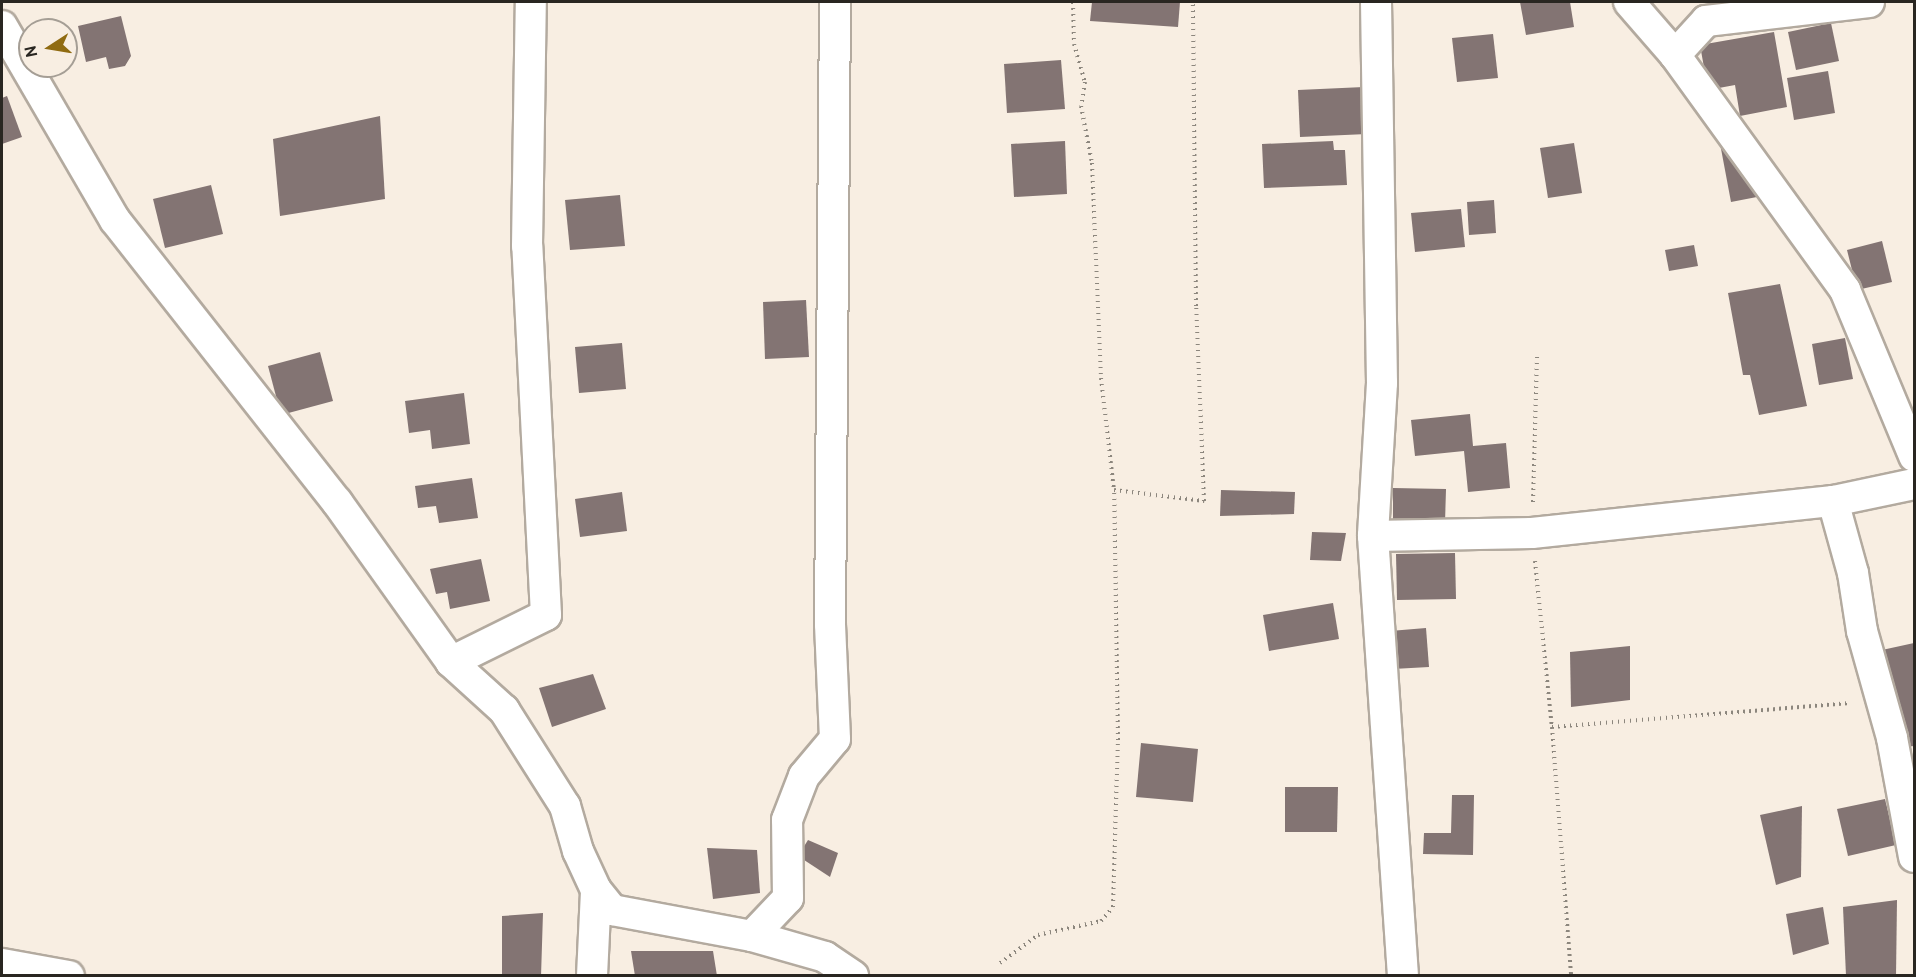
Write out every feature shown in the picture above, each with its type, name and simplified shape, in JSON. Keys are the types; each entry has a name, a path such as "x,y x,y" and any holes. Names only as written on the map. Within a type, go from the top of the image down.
{"street":[{"path":"451,662 546,615 527,246 531,2"},
{"path":"752,936 788,898 787,820 804,776 836,739 831,624 835,2"},
{"path":"1376,2 1382,383 1373,536 1403,975"},
{"path":"1629,2 1675,56 1845,290 1914,456"},
{"path":"1675,56 1706,21 1869,2"},
{"path":"2,26 115,220 337,502 451,662 504,710 565,806 596,890 612,910 752,936 825,957 853,975"},
{"path":"1373,536 1532,532 1833,501 1914,484"},
{"path":"1833,501 1881,700 1914,857"},
{"path":"592,975 596,890"},
{"path":"2,964 69,975"}],"path":[{"path":"999,963 1038,934 1101,921 1113,907 1118,752 1114,490 1101,378 1092,163 1081,106 1085,82 1074,44 1073,2"},
{"path":"1114,490 1204,501 1196,306 1193,2"},
{"path":"1537,356 1532,532 1552,727 1572,975"},
{"path":"1552,727 1881,700"}],"building":[{"path":"1092,2 1180,2 1178,27 1090,21"},
{"path":"1520,2 1570,2 1574,27 1526,35"},
{"path":"121,16 131,56 125,66 109,69 106,57 86,62 78,26"},
{"path":"1831,23 1839,61 1796,70 1788,32"},
{"path":"1774,32 1787,107 1740,116 1735,85 1708,90 1700,45"},
{"path":"1493,34 1498,78 1457,82 1452,38"},
{"path":"1061,60 1065,109 1007,113 1004,64"},
{"path":"1828,71 1835,113 1794,120 1787,78"},
{"path":"1364,87 1367,134 1300,137 1298,90"},
{"path":"7,96 22,137 2,144 2,98"},
{"path":"380,116 385,199 280,216 273,139"},
{"path":"1719,138 1762,196 1731,202"},
{"path":"1065,141 1067,194 1014,197 1011,144"},
{"path":"1333,141 1334,150 1345,150 1347,185 1264,188 1262,144"},
{"path":"1574,143 1582,193 1548,198 1540,148"},
{"path":"211,185 223,234 165,248 153,199"},
{"path":"620,195 625,246 570,250 565,200"},
{"path":"1494,200 1496,233 1469,235 1467,202"},
{"path":"1461,209 1465,247 1415,252 1411,213"},
{"path":"1882,241 1892,282 1857,290 1847,250"},
{"path":"1694,245 1698,266 1669,271 1665,250"},
{"path":"1780,284 1807,406 1759,415 1750,375 1743,375 1728,293"},
{"path":"806,300 809,357 765,359 763,302"},
{"path":"1845,338 1853,379 1819,385 1812,344"},
{"path":"622,343 626,389 579,393 575,347"},
{"path":"320,352 333,401 281,415 268,366"},
{"path":"464,393 470,444 432,449 430,430 409,433 405,401"},
{"path":"1470,414 1473,446 1506,443 1510,488 1468,492 1464,451 1415,456 1411,420"},
{"path":"472,478 478,518 439,523 436,506 418,508 415,486"},
{"path":"1393,488 1446,489 1445,523 1393,522"},
{"path":"1221,490 1295,492 1294,514 1220,516"},
{"path":"622,492 627,531 580,537 575,499"},
{"path":"1312,532 1346,533 1341,561 1310,560"},
{"path":"1455,553 1456,599 1397,600 1396,554"},
{"path":"481,559 490,601 450,609 447,592 436,594 430,569"},
{"path":"1333,603 1339,639 1269,651 1263,615"},
{"path":"1426,628 1429,667 1393,669 1390,631"},
{"path":"1914,643 1914,746 1906,747 1882,650"},
{"path":"1630,646 1630,700 1571,707 1570,652"},
{"path":"593,674 606,709 552,727 539,688"},
{"path":"1141,743 1198,749 1193,802 1136,797"},
{"path":"1285,787 1338,787 1337,832 1285,832"},
{"path":"1452,795 1474,795 1473,855 1423,854 1424,833 1451,833"},
{"path":"1885,799 1896,845 1848,856 1837,809"},
{"path":"1802,806 1801,877 1776,885 1760,815"},
{"path":"808,840 838,853 830,877 798,856"},
{"path":"707,848 757,850 760,893 713,899"},
{"path":"1897,900 1896,976 1846,976 1843,907"},
{"path":"1823,907 1829,944 1793,955 1786,914"},
{"path":"543,913 541,976 502,976 502,916"},
{"path":"631,951 713,951 717,976 635,976"}]}
